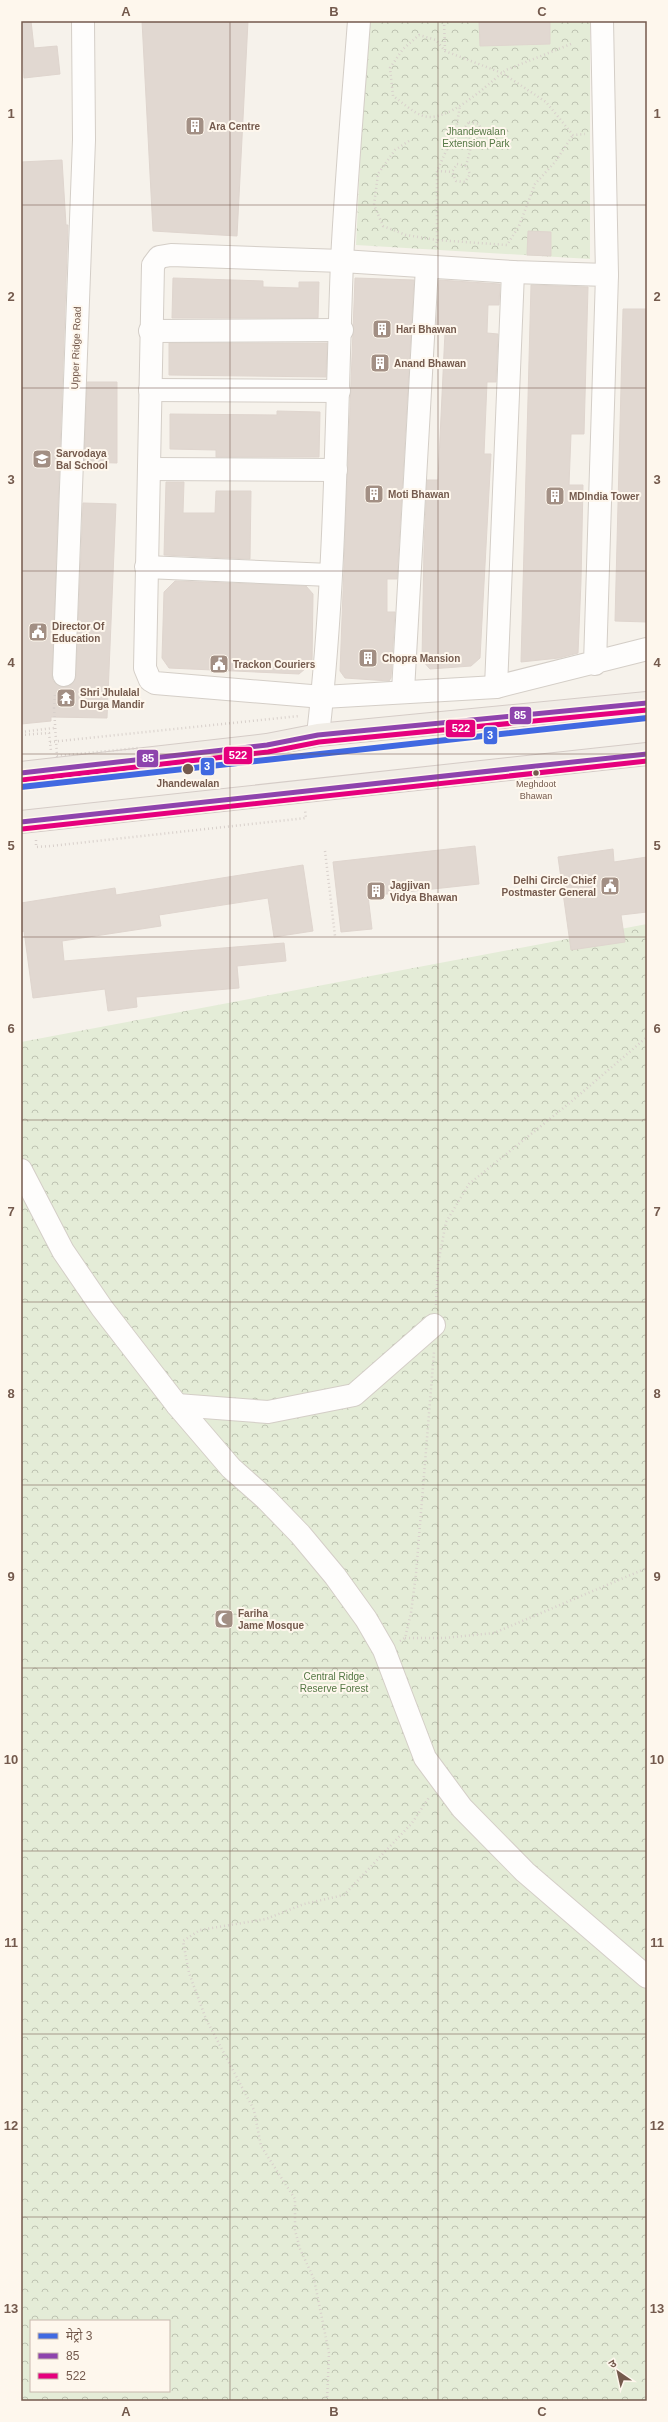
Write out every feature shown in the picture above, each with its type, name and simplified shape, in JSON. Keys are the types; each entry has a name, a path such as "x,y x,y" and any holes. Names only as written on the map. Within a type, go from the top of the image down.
{"main road":[{"path":"21,773 267,745 318,735 647,703"},
{"path":"21,822 647,754"}],"street":[{"name":"Upper Ridge Road","path":"64,675 84,140 83,21"},
{"path":"318,735 323,697 336,470 342,330 342,261 359,21"},
{"path":"595,664 607,275 602,21"},
{"path":"607,275 513,272 431,260 342,261 164,255 159,257 152,265 144,668 150,680 155,683 323,697 403,691 496,687 595,664 647,649"},
{"path":"403,691 431,260"},
{"path":"496,687 513,272"},
{"path":"150,331 342,330"},
{"path":"150,390 339,391"},
{"path":"148,469 336,470"},
{"path":"146,567 330,575"},
{"path":"21,1170 63,1251 102,1308 178,1405 231,1468 266,1499 300,1534 335,1576 366,1619 384,1650 425,1758 462,1808 525,1872 647,1977"},
{"path":"178,1405 268,1412 354,1395 434,1325"}],"path":[{"path":"444,21 445,51"},
{"path":"571,44 534,58 502,73 460,106 441,117 422,116 393,96 390,68 403,49 419,35 436,40 445,51 502,73 546,102 573,135"},
{"path":"431,260 437,240 438,171 456,129 460,106"},
{"path":"469,122 479,124 482,132 478,140 468,139 463,130 469,122"},
{"path":"456,129 463,130"},
{"path":"573,135 590,134"},
{"path":"409,141 394,150 378,174 374,205 382,226 406,235 437,240 507,245 519,226 535,184 555,162 573,135"},
{"path":"452,172 456,181 465,182 470,174 466,166 473,139"},
{"path":"452,172 457,164 466,166"},
{"path":"438,171 452,172"},
{"path":"54,708 54,728 57,756 138,748"},
{"path":"50,742 293,717"},
{"path":"21,734 54,728"},
{"path":"21,734 50,733"},
{"path":"51,846 294,819"},
{"path":"325,851 334,936"},
{"path":"405,1638 411,1613 420,1534 434,1366 434,1325 438,1264 446,1222 469,1184 572,1101 647,1037"},
{"path":"384,1650 405,1638 444,1638 494,1633 647,1568"},
{"path":"327,2401 328,2353 314,2280 300,2249 295,2230 295,2199 261,2146 254,2110 206,2019 190,1973 183,1941 200,1930 266,1919 304,1904 344,1895 412,1823 433,1791 434,1770"}],"green space":[{"name":"Jhandewalan Extension Park","path":"367,21 590,21 590,259 356,245"},
{"name":"Central Ridge Reserve Forest","path":"647,924 647,2401 21,2401 21,1042"}],"building":[{"path":"21,21 31,21 34,48 57,46 60,74 24,78"},
{"name":"Ara Centre","path":"142,21 248,21 237,236 153,231"},
{"path":"479,21 550,21 550,44 480,46"},
{"path":"62,160 66,225 68,225 52,675 53,681 63,687 70,686 76,676 83,503 116,504 107,718 51,717 51,721 21,724 21,162"},
{"path":"528,231 551,232 551,256 527,255"},
{"path":"173,278 263,281 263,287 299,288 299,282 319,282 318,318 172,318"},
{"path":"355,278 414,280 397,579 387,579 387,612 395,612 391,678 389,681 345,678 340,671"},
{"path":"439,280 500,284 499,305 488,305 487,333 498,334 496,382 487,382 484,454 491,454 480,658 471,666 430,669 422,660 424,549 427,480 438,480 445,332 436,332"},
{"path":"531,285 588,287 584,434 571,434 569,485 583,485 581,581 578,653 559,658 521,662"},
{"path":"623,309 647,309 647,622 615,621"},
{"path":"169,343 327,343 326,377 169,375"},
{"path":"87,382 117,382 117,463 84,462"},
{"path":"277,411 320,412 319,457 216,457 216,450 170,449 170,414 277,415"},
{"path":"166,482 184,482 183,513 215,513 216,491 251,491 250,559 164,555"},
{"path":"175,581 306,586 313,594 312,663 299,674 169,668 162,658 164,592"},
{"name":"Jagjivan Vidya Bhawan","path":"475,846 479,884 368,896 372,929 341,932 333,862"},
{"path":"613,849 614,862 647,857 647,912 621,915 625,942 571,950 558,857"},
{"path":"303,865 313,931 274,937 268,898 159,915 161,926 62,941 64,961 284,943 286,961 237,966 239,988 136,997 137,1007 108,1011 105,989 33,998 24,931 21,932 21,903 115,888 116,895"}],"metro line":[{"name":"3","path":"21,787 647,718"}],"transit line":[{"name":"85","path":"21,773 267,745 318,735 647,703"},
{"name":"522","path":"22,780 268,752 319,742 647,710"},
{"name":"85","path":"21,822 647,754"},
{"name":"522","path":"22,829 647,761"}],"place":[{"name":"Ara Centre","path":"195,126"},
{"name":"Hari Bhawan","path":"382,329"},
{"name":"Anand Bhawan","path":"380,363"},
{"name":"Sarvodaya Bal School","path":"42,459"},
{"name":"Moti Bhawan","path":"374,494"},
{"name":"MDIndia Tower","path":"555,496"},
{"name":"Director Of Education","path":"38,632"},
{"name":"Chopra Mansion","path":"368,658"},
{"name":"Trackon Couriers","path":"219,664"},
{"name":"Shri Jhulalal Durga Mandir","path":"66,698"},
{"name":"Jhandewalan","path":"188,769"},
{"name":"Meghdoot Bhawan","path":"536,773"},
{"name":"Delhi Circle Chief Postmaster General","path":"610,886"},
{"name":"Jagjivan Vidya Bhawan","path":"376,891"},
{"name":"Fariha Jame Mosque","path":"224,1619"}]}
